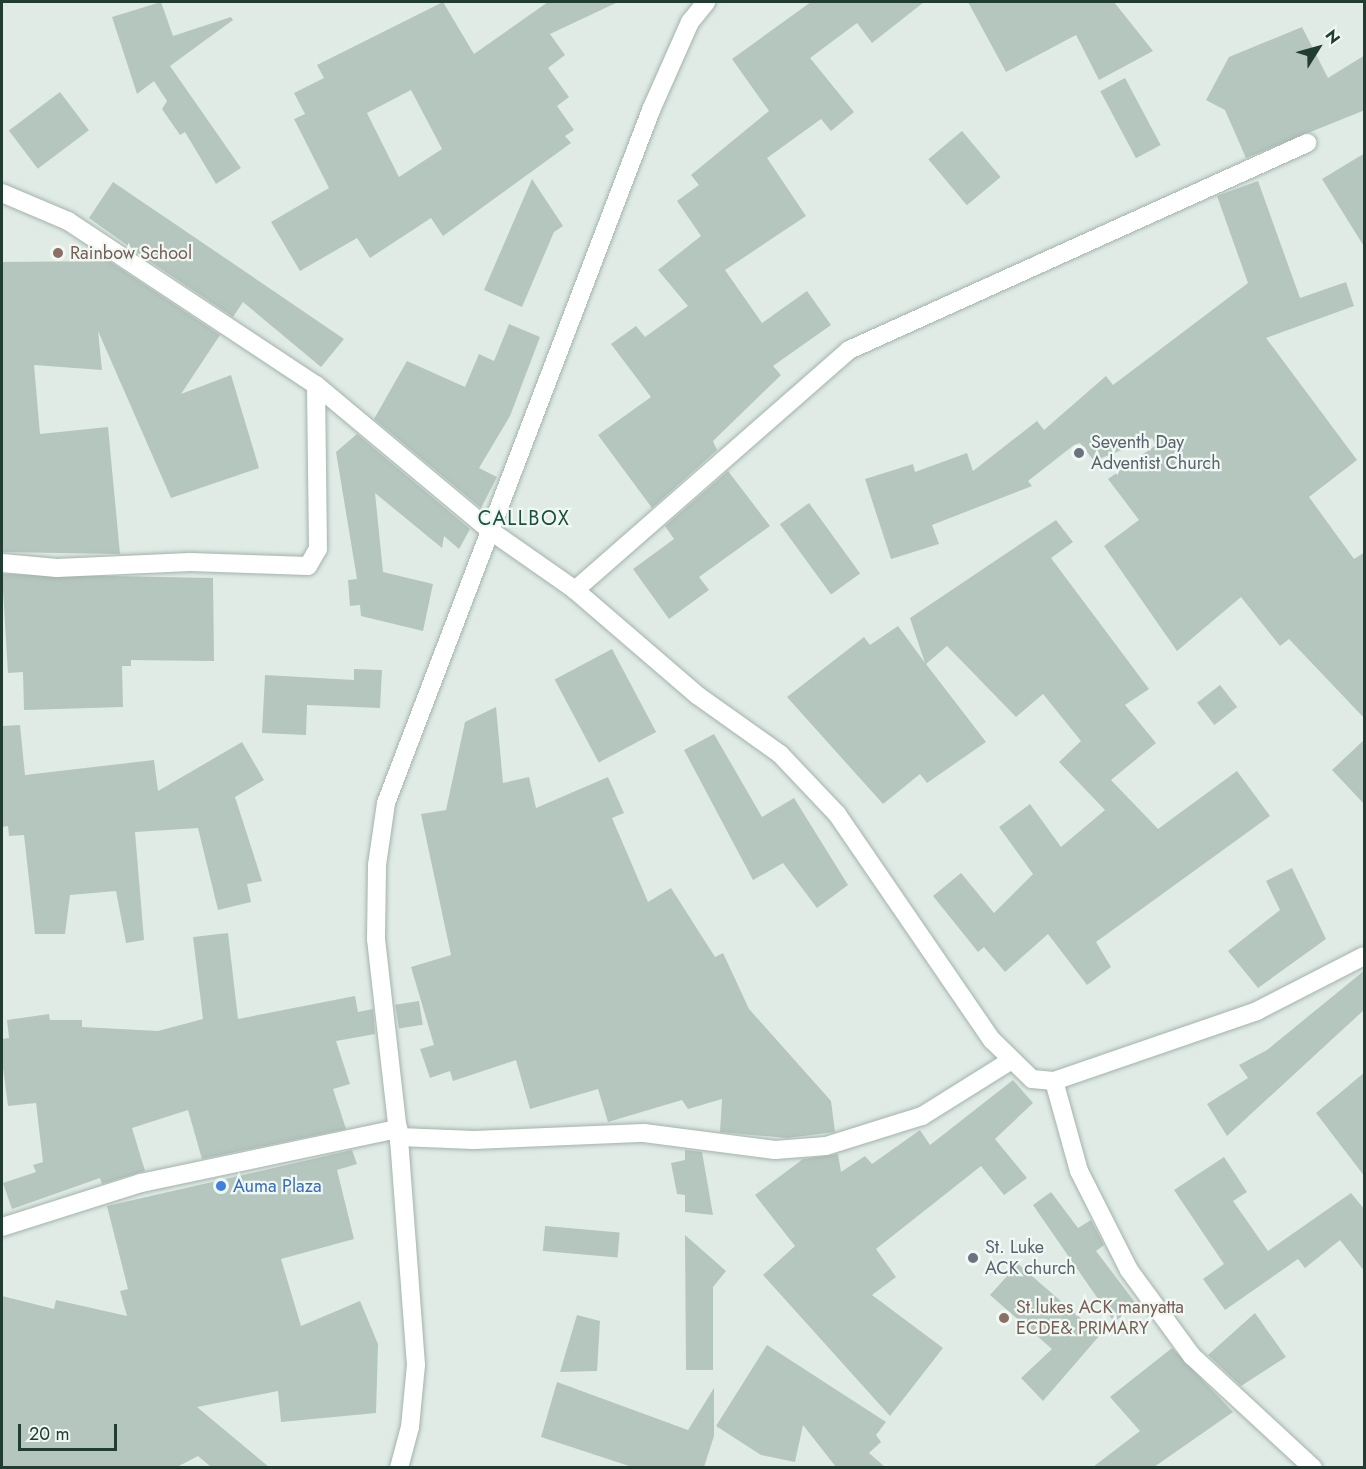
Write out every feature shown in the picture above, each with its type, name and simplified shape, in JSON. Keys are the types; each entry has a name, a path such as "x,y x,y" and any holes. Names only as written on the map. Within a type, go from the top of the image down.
{"street":[{"path":"399,1467 410,1427 416,1365 398,1133 376,939 383,824 488,529 651,110 690,22 706,2"},
{"path":"575,590 849,350 1307,143"},
{"path":"2,193 68,221 316,385 488,529 575,590 697,695 780,754 837,814 1010,1061 1032,1079 1054,1082 1257,1011 1365,956"},
{"path":"2,563 57,568 190,562 308,566 318,549 316,385"},
{"path":"2,1227 141,1183 398,1133 474,1140 644,1133 775,1150 826,1146 922,1116 1010,1061"},
{"path":"1054,1082 1079,1171 1128,1270 1192,1356 1313,1467"}],"building":[{"path":"161,2 173,36 231,17 233,20 170,66 241,168 216,184 185,132 180,135 162,109 167,101 154,81 137,94 112,17"},
{"path":"443,2 474,54 548,2 618,2 550,34 565,55 548,68 569,97 557,106 574,130 565,136 571,143 443,236 431,218 370,258 357,238 300,271 271,222 329,188 294,119 305,114 294,93 324,78 317,65","holes":["411,90 442,149 399,177 367,113"]},
{"path":"811,2 924,2 872,43 857,23 810,58 854,112 831,131 821,119 767,158 806,216 725,270 762,323 807,291 831,325 773,366 781,375 713,441 717,450 652,508 598,435 651,397 611,344 636,326 645,337 688,306 658,270 701,236 677,201 699,185 691,175 769,111 732,59"},
{"path":"968,2 1114,2 1153,51 1099,80 1076,35 1006,72"},
{"path":"1302,27 1328,78 1365,55 1365,110 1246,158 1225,110 1206,100 1229,57"},
{"path":"1125,78 1161,145 1136,158 1100,91"},
{"path":"60,92 89,130 38,169 9,131"},
{"path":"962,131 1001,177 967,205 928,159"},
{"path":"1365,153 1365,248 1322,179"},
{"path":"532,179 563,226 554,232 522,307 484,290"},
{"path":"1258,181 1300,298 1346,282 1354,306 1266,338 1357,460 1309,497 1354,559 1365,552 1365,719 1289,639 1280,646 1241,597 1177,651 1104,546 1139,520 1108,479 1156,445 1152,438 1094,461 1080,443 1074,445 1028,481 1032,486 932,525 939,544 891,559 865,479 913,464 915,472 967,453 973,471 1037,421 1044,430 1106,376 1113,385 1248,283 1217,196"},
{"path":"113,182 344,339 321,367 243,302 233,317 151,262 89,218"},
{"path":"109,261 220,335 181,394 231,375 259,468 171,498 98,331 102,370 34,365 40,434 108,427 120,554 2,552 2,262"},
{"path":"509,324 540,337 510,416 479,468 497,477 481,508 374,419 407,361 465,387 479,354 494,361"},
{"path":"357,434 470,529 459,549 444,536 442,548 375,493 383,572 433,584 423,631 361,616 360,605 350,606 348,580 357,579 336,452"},
{"path":"728,471 770,526 699,577 709,590 669,619 633,569 674,539 665,526"},
{"path":"809,503 860,573 831,595 780,524"},
{"path":"1056,520 1073,542 1051,558 1149,689 1125,705 1156,743 1111,780 1158,829 1237,771 1270,816 1096,942 1111,967 1087,985 1048,934 1005,972 984,947 978,952 933,896 961,873 994,913 1033,874 999,827 1030,804 1061,847 1105,810 1059,762 1081,741 1043,694 1016,717 947,646 926,664 986,742 927,783 920,774 883,804 787,697 864,637 870,645 898,626 925,663 910,618"},
{"path":"2,574 213,578 214,661 131,660 131,666 122,666 123,707 24,710 23,672 8,673"},
{"path":"612,649 656,732 599,763 555,680"},
{"path":"354,669 382,670 380,708 307,705 306,735 262,733 265,675 354,680"},
{"path":"1220,685 1237,707 1214,725 1197,703"},
{"path":"496,707 503,783 529,777 536,808 608,777 624,813 612,818 648,902 671,888 715,957 723,953 749,1009 831,1101 835,1132 787,1138 720,1132 722,1099 688,1109 682,1100 608,1122 598,1089 530,1109 516,1060 453,1081 450,1071 430,1078 420,1049 434,1045 411,967 451,955 421,814 446,810 465,722"},
{"path":"20,725 25,775 154,760 158,791 242,742 264,780 235,797 262,881 247,884 251,902 218,910 198,828 135,832 144,940 126,943 116,891 70,895 65,934 35,934 24,835 9,836 8,826 2,827 2,726"},
{"path":"714,734 762,817 794,798 848,885 817,908 783,863 753,880 684,750"},
{"path":"1365,739 1365,805 1332,770"},
{"path":"1292,868 1326,939 1258,988 1228,951 1280,910 1266,881"},
{"path":"228,933 238,1019 355,996 358,1012 373,1009 375,1034 336,1041 350,1084 333,1089 346,1129 202,1159 188,1110 132,1128 145,1171 102,1184 100,1178 12,1209 3,1183 36,1172 33,1165 43,1162 36,1103 8,1106 2,1060 2,1039 9,1038 7,1020 49,1014 50,1020 82,1020 82,1027 158,1031 203,1019 193,937"},
{"path":"1365,970 1365,1009 1227,1136 1207,1104 1248,1078 1239,1065 1267,1050"},
{"path":"419,1001 423,1025 399,1028 395,1005"},
{"path":"1365,1072 1365,1177 1316,1113"},
{"path":"1013,1080 1033,1103 995,1139 1027,1178 1004,1195 981,1166 876,1249 896,1277 872,1295 943,1348 890,1416 763,1275 795,1246 755,1195 803,1159 838,1154 841,1172 865,1156 872,1164 920,1130 930,1145"},
{"path":"352,1150 357,1164 337,1170 354,1239 281,1259 301,1326 360,1301 378,1344 376,1413 281,1422 278,1391 197,1407 269,1467 211,1467 198,1456 177,1467 2,1467 2,1296 54,1309 56,1300 127,1316 120,1291 128,1289 107,1206"},
{"path":"685,1150 702,1152 713,1215 685,1212 685,1195 677,1194 671,1163 685,1160"},
{"path":"1224,1157 1247,1192 1233,1201 1268,1251 1351,1193 1365,1210 1365,1272 1340,1240 1305,1268 1298,1259 1225,1310 1203,1279 1224,1264 1174,1190"},
{"path":"1051,1192 1078,1228 1091,1220 1104,1245 1096,1251 1137,1305 1114,1322 1033,1205"},
{"path":"545,1226 620,1233 618,1257 543,1251"},
{"path":"685,1235 726,1271 713,1287 713,1370 686,1370"},
{"path":"1018,1264 1100,1335 1043,1401 1021,1378 1052,1349 990,1295"},
{"path":"1255,1313 1286,1357 1241,1386 1208,1355"},
{"path":"577,1315 600,1321 597,1371 560,1372"},
{"path":"767,1345 886,1422 876,1435 881,1442 869,1453 885,1467 836,1467 803,1425 795,1462 761,1455 716,1426"},
{"path":"1172,1348 1233,1412 1154,1467 1093,1467 1140,1431 1110,1397"},
{"path":"557,1382 688,1430 714,1388 714,1436 704,1467 632,1467 541,1437"}],"place":[{"name":"Rainbow School","path":"58,253"},
{"name":"Seventh Day Adventist Church","path":"1079,453"},
{"name":"Auma Plaza","path":"221,1186"},
{"name":"St. Luke ACK church","path":"973,1258"},
{"name":"St.lukes ACK manyatta ECDE& PRIMARY","path":"1004,1318"}],"district":[{"name":"CALLBOX","path":"524,518"}]}
